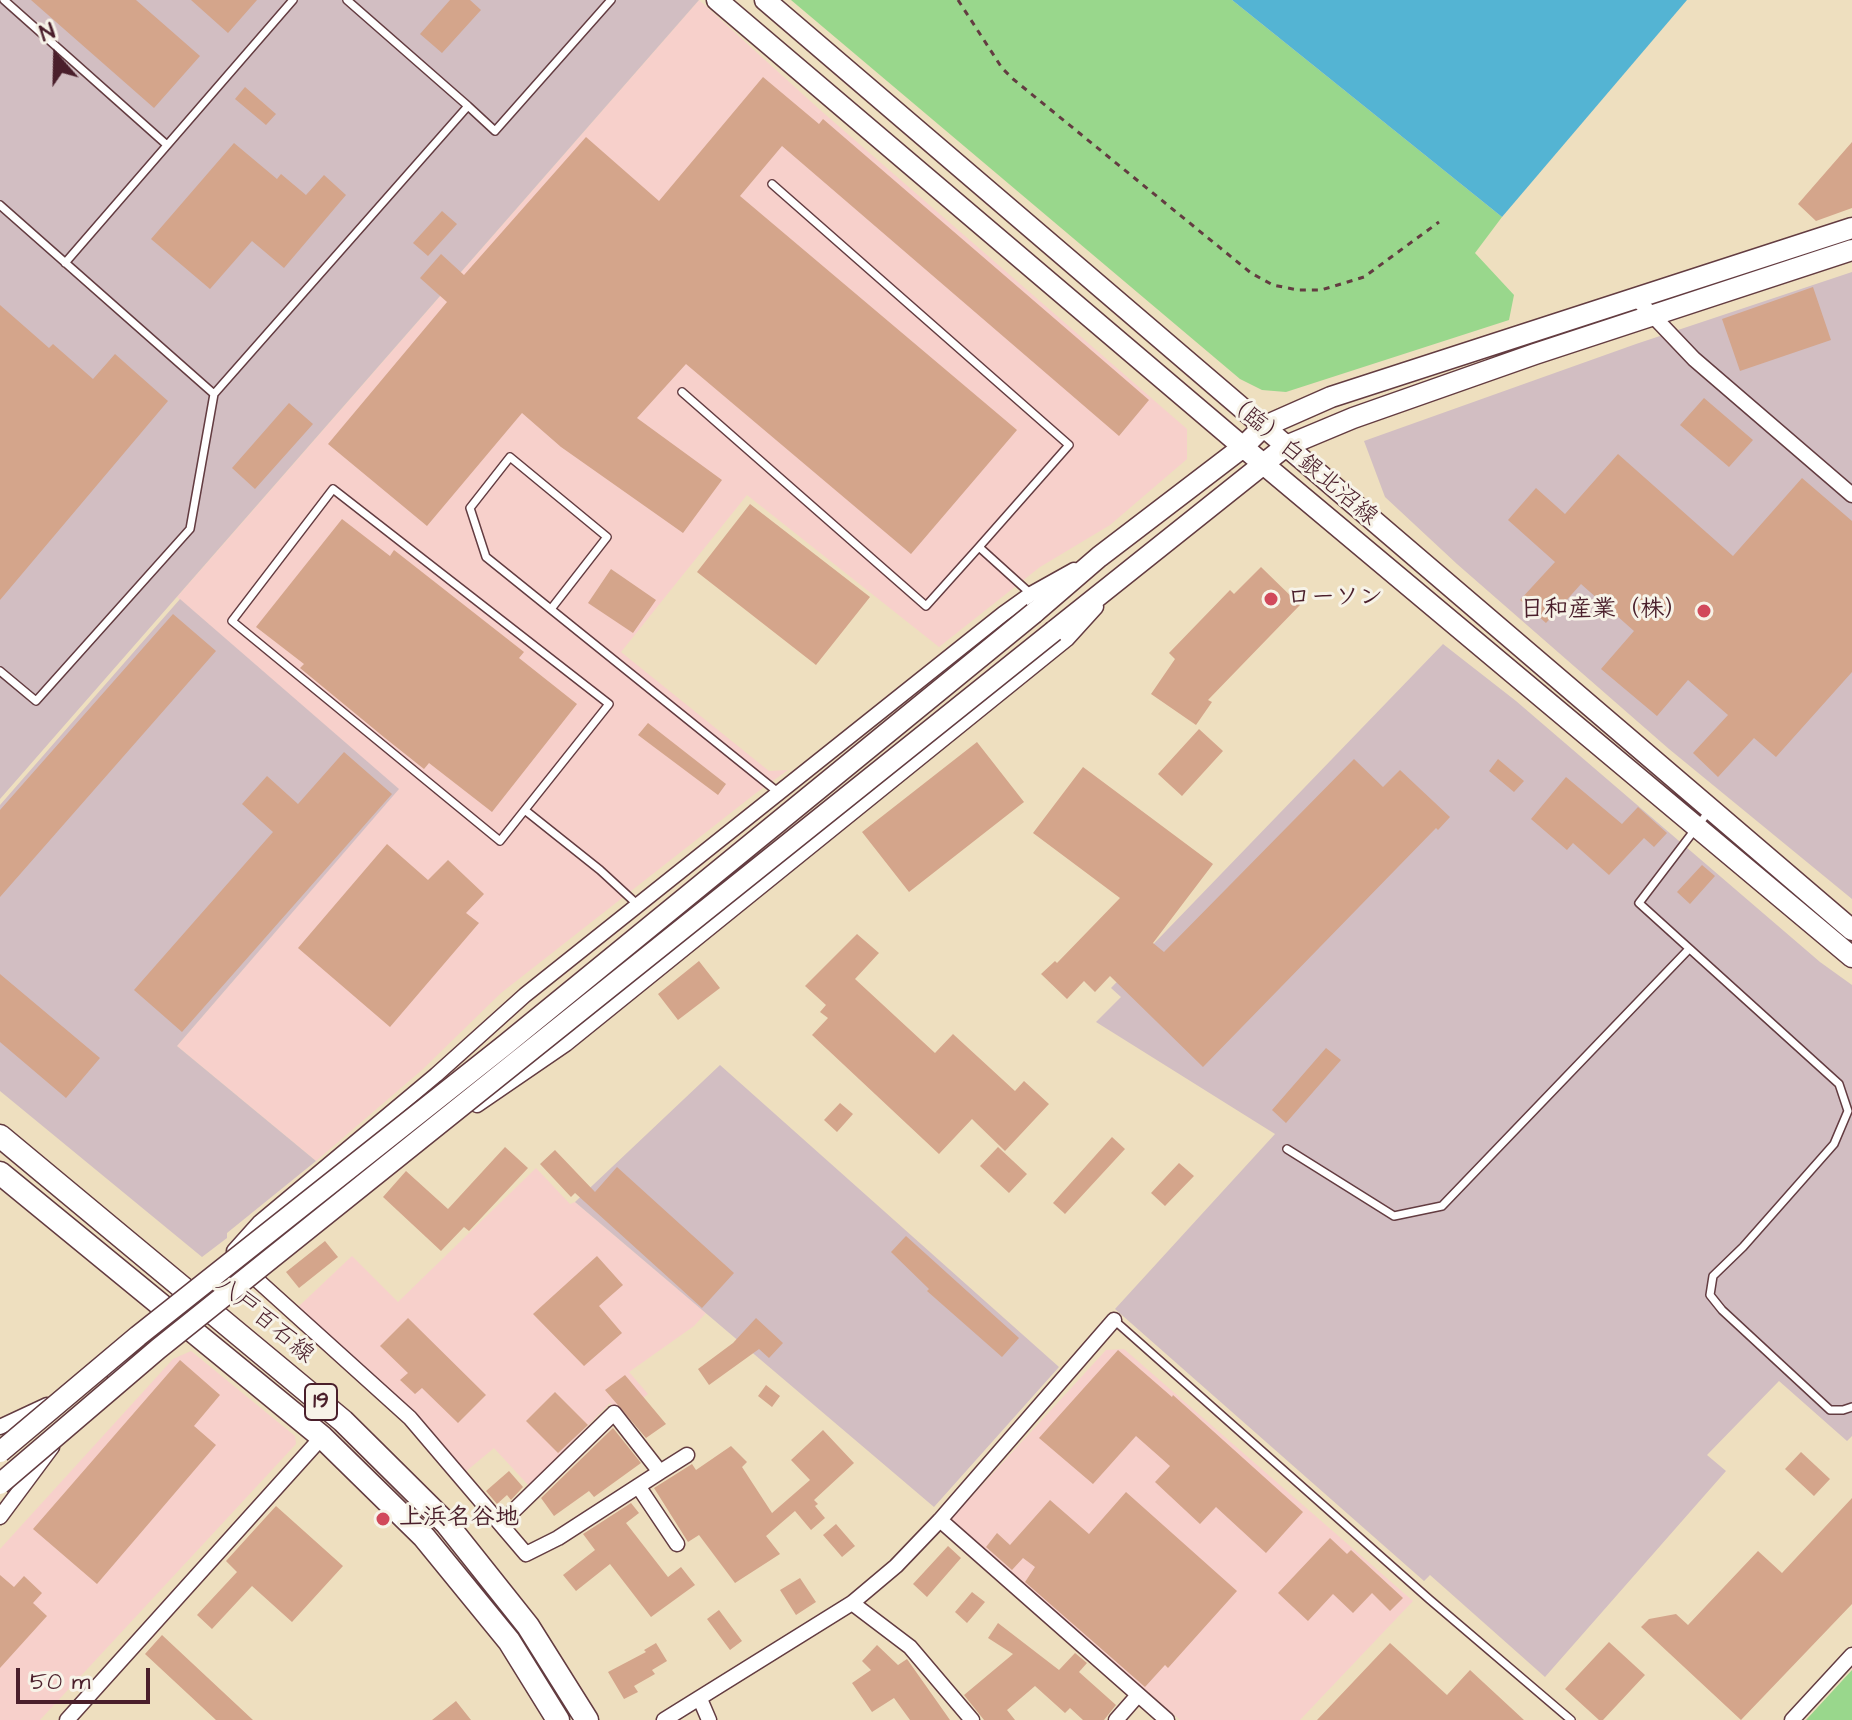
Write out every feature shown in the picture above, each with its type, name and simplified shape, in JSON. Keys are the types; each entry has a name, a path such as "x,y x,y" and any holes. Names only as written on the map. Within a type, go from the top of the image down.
{"main road":[{"name":"八戸百石線","path":"0,1136 343,1421 446,1523 528,1626 587,1720"},
{"name":"19","path":"0,1173 322,1437 424,1537 509,1641 558,1720"}],"street":[{"name":"（臨）白銀北沼線","path":"717,0 1243,447 1852,957"},
{"name":"（臨）白銀北沼線","path":"765,0 1852,930"},
{"path":"201,1302 231,1254 260,1222 436,1075 525,995 779,793 1099,557 1243,447 1263,427 1331,397 1852,228"},
{"path":"0,1484 158,1349 1286,446 1367,413 1535,354 1852,250"},
{"path":"1635,297 1694,359 1852,495"},
{"path":"1,1511 116,1371 177,1320 201,1302 253,1279 298,1248 471,1108 566,1044 1067,639 1120,580"},
{"path":"0,1452 138,1336 505,1045 1033,603"},
{"path":"231,1254 253,1279 410,1418 526,1554 558,1538 687,1455"},
{"path":"664,1720 852,1603 896,1566 940,1520 1114,1320"},
{"path":"0,1427 116,1371"},
{"path":"501,1523 614,1413 660,1472"},
{"path":"67,1720 322,1437"},
{"path":"638,1486 677,1544"},
{"path":"940,1520 1167,1720"},
{"path":"852,1603 910,1647 972,1720"},
{"path":"1792,1720 1852,1655"},
{"path":"1116,1720 1138,1695"},
{"path":"700,1699 709,1720"}],"lane":[{"path":"4,0 167,145"},
{"path":"65,263 293,0"},
{"path":"347,0 495,131 611,0"},
{"path":"0,671 36,701 190,529 214,394 468,106"},
{"path":"682,392 926,606 1069,445 772,184"},
{"path":"0,205 214,394"},
{"path":"551,609 607,537 510,457 470,508 486,557 779,793"},
{"path":"333,489 609,704 526,811 500,841 232,621 333,489"},
{"path":"979,547 1033,603"},
{"path":"1711,809 1639,903 1839,1084 1848,1111 1834,1144 1743,1247 1713,1276 1710,1295 1722,1310 1830,1410 1852,1407"},
{"path":"526,811 638,905"},
{"path":"1287,1149 1394,1216 1442,1206 1689,949"},
{"path":"1114,1320 1429,1599 1571,1720"}],"path":[{"path":"958,0 1002,68 1013,79 1251,273 1273,285 1321,290 1364,277 1439,222"}],"shaded area":[{"path":"0,0 699,0 0,799"},
{"path":"699,0 819,109 1187,429 1187,459 1110,525 1040,567 939,647 747,495 621,652 769,771 788,770 501,993 423,1069 316,1161 177,1046 398,789 177,597"},
{"path":"1852,272 1852,899 1669,749 1385,497 1364,441 1636,344"},
{"path":"180,599 399,789 177,1046 316,1161 202,1257 0,1091 0,805"},
{"path":"1443,644 1516,701 1820,962 1852,985 1852,1436 1847,1441 1779,1381 1707,1455 1726,1471 1545,1677 1430,1575 1424,1581 1115,1309 1275,1134 1096,1022 1121,997 1111,988"},
{"path":"720,1065 1059,1367 934,1507 575,1202"},
{"path":"536,1168 570,1204 575,1202 706,1313 694,1326 629,1372 648,1394 621,1415 610,1403 529,1486 494,1448 464,1473 414,1416 298,1307 352,1256 398,1302"},
{"path":"1124,1349 1413,1601 1300,1720 1180,1720 951,1519 1106,1350"},
{"path":"191,1351 295,1436 296,1444 40,1720 0,1720 0,1549 173,1359"}],"green space":[{"path":"791,0 1232,0 1502,217 1475,253 1514,295 1509,320 1286,392 1262,390 1240,379"},
{"path":"1852,1670 1852,1720 1806,1720"}],"water":[{"path":"1232,0 1687,0 1502,217"}],"building":[{"path":"31,0 136,0 200,56 154,108"},
{"path":"191,0 257,0 228,33"},
{"path":"450,0 470,0 481,10 442,53 420,34"},
{"path":"763,77 819,124 823,119 1149,400 1119,436 782,146 740,196 1017,430 911,554 686,364 637,418 722,480 683,533 561,447 522,413 427,526 328,444 447,302 420,278 441,254 464,275 586,137 659,201"},
{"path":"245,87 276,114 266,125 235,99"},
{"path":"1852,142 1852,208 1816,221 1798,204"},
{"path":"234,143 277,179 281,174 306,195 324,175 346,195 284,268 252,241 210,289 151,239"},
{"path":"442,211 457,224 428,256 413,243"},
{"path":"1813,287 1831,340 1740,371 1722,319"},
{"path":"0,305 49,348 53,344 93,379 115,354 168,401 0,600"},
{"path":"1704,398 1753,440 1729,467 1680,425"},
{"path":"289,403 313,424 255,489 232,468"},
{"name":"日和産業（株）","path":"1618,454 1733,556 1802,478 1852,521 1852,672 1776,757 1754,738 1718,777 1693,753 1728,715 1688,680 1657,716 1601,669 1634,631 1581,584 1546,623 1520,600 1555,562 1508,520 1536,488 1565,514"},
{"path":"750,504 870,597 816,665 697,572"},
{"path":"342,519 390,556 394,550 524,652 519,658 577,704 492,812 429,763 424,769 300,668 304,664 256,627"},
{"path":"1261,567 1300,605 1208,700 1212,702 1196,725 1151,694 1175,659 1169,653 1230,590 1234,594"},
{"path":"611,569 656,600 633,633 588,603"},
{"path":"173,614 216,651 0,897 0,810"},
{"path":"648,723 726,784 718,795 638,735"},
{"path":"1199,729 1223,751 1182,796 1158,774"},
{"path":"977,742 1024,802 909,892 862,832"},
{"path":"344,752 392,794 182,1032 134,990 273,832 242,804 267,776 298,804"},
{"path":"1354,759 1383,787 1400,770 1450,817 1203,1067 1110,976 1095,992 1084,981 1067,999 1041,974 1055,961 1057,963 1120,898 1033,833 1083,767 1213,864 1153,943 1164,952"},
{"path":"1498,759 1524,781 1514,792 1489,771"},
{"path":"1566,777 1622,824 1638,807 1667,833 1654,847 1644,838 1609,875 1573,843 1567,850 1531,819"},
{"path":"387,844 428,880 448,860 484,894 466,913 479,923 390,1027 298,948"},
{"path":"1702,865 1715,876 1690,904 1677,892"},
{"path":"857,934 879,953 855,979 935,1053 953,1034 1015,1091 1024,1081 1049,1104 1005,1151 972,1119 939,1154 812,1035 828,1018 820,1012 826,1005 805,986"},
{"path":"699,961 720,988 678,1020 658,994"},
{"path":"0,974 100,1058 66,1098 0,1042"},
{"path":"1326,1048 1341,1060 1286,1123 1272,1110"},
{"path":"840,1103 853,1114 837,1132 824,1120"},
{"path":"1112,1137 1125,1149 1065,1214 1053,1203"},
{"path":"505,1147 528,1168 469,1231 464,1227 441,1251 383,1197 406,1171 448,1209"},
{"path":"998,1147 1027,1174 1009,1193 980,1166"},
{"path":"555,1150 595,1192 617,1167 734,1273 702,1308 575,1193 571,1197 540,1164"},
{"path":"1179,1163 1194,1176 1165,1206 1151,1193"},
{"path":"906,1236 1019,1338 1002,1357 927,1291 929,1289 891,1252"},
{"path":"325,1241 338,1257 299,1288 286,1272"},
{"path":"597,1256 623,1285 599,1306 622,1333 584,1366 533,1314"},
{"path":"408,1318 486,1395 458,1423 422,1388 415,1394 400,1380 408,1373 380,1346"},
{"path":"756,1318 783,1343 769,1358 759,1349 709,1385 698,1369 733,1343"},
{"path":"1118,1350 1303,1512 1266,1553 1216,1507 1200,1524 1155,1482 1170,1466 1136,1436 1093,1484 1039,1438"},
{"path":"180,1360 220,1395 194,1426 216,1445 97,1584 33,1529"},
{"path":"625,1375 666,1424 646,1438 605,1390"},
{"path":"766,1385 780,1396 772,1407 758,1396"},
{"path":"555,1392 588,1425 558,1453 526,1421"},
{"path":"613,1428 641,1463 594,1497 589,1491 554,1516 541,1498"},
{"path":"823,1430 854,1463 814,1500 825,1518 811,1530 795,1511 766,1536 780,1554 735,1583 699,1535 688,1542 654,1488 692,1464 696,1470 731,1446 747,1462 742,1467 772,1513 810,1480 791,1460"},
{"path":"1801,1452 1830,1479 1814,1496 1785,1469"},
{"path":"509,1471 523,1487 511,1500 507,1495 497,1504 486,1491"},
{"path":"1126,1492 1237,1591 1168,1668 1165,1665 1145,1687 1025,1582 1035,1567 1023,1558 1012,1570 986,1547 997,1533 1010,1545 1050,1500 1089,1534"},
{"path":"1852,1498 1852,1604 1741,1720 1641,1627 1649,1619 1676,1614 1688,1625 1758,1551 1782,1573"},
{"path":"631,1503 639,1513 626,1523 668,1577 681,1567 695,1585 651,1617 610,1564 576,1591 563,1575 595,1550 583,1534"},
{"path":"276,1506 343,1566 292,1622 252,1586 212,1629 197,1615 237,1572 226,1561"},
{"path":"836,1524 855,1546 842,1557 823,1535"},
{"path":"1330,1538 1347,1554 1351,1550 1403,1598 1390,1611 1372,1593 1353,1613 1333,1594 1308,1621 1278,1593"},
{"path":"948,1546 961,1558 927,1597 913,1584"},
{"path":"0,1575 14,1587 24,1576 42,1593 33,1603 47,1616 0,1668"},
{"path":"800,1578 816,1602 796,1615 780,1590"},
{"path":"972,1592 985,1602 967,1623 955,1612"},
{"path":"719,1610 742,1641 730,1650 707,1619"},
{"path":"998,1623 1059,1670 1075,1653 1087,1663 1079,1672 1116,1705 1104,1720 1083,1720 1070,1708 1065,1713 1035,1686 1007,1710 1015,1720 984,1720 964,1695 1013,1654 988,1638"},
{"path":"162,1635 253,1720 216,1720 145,1654"},
{"path":"1609,1642 1645,1675 1603,1720 1599,1720 1565,1689"},
{"path":"656,1643 667,1661 652,1670 655,1674 634,1686 638,1692 624,1699 608,1672 646,1652 644,1650"},
{"path":"1390,1643 1447,1695 1470,1670 1524,1720 1317,1720"},
{"path":"877,1645 898,1665 907,1659 950,1720 910,1720 894,1698 872,1712 852,1683 871,1670 862,1661"},
{"path":"456,1701 471,1720 432,1720"}],"place":[{"name":"ローソン","path":"1271,599"},
{"name":"日和産業（株）","path":"1704,611"},
{"name":"上浜名谷地","path":"383,1519"}]}
